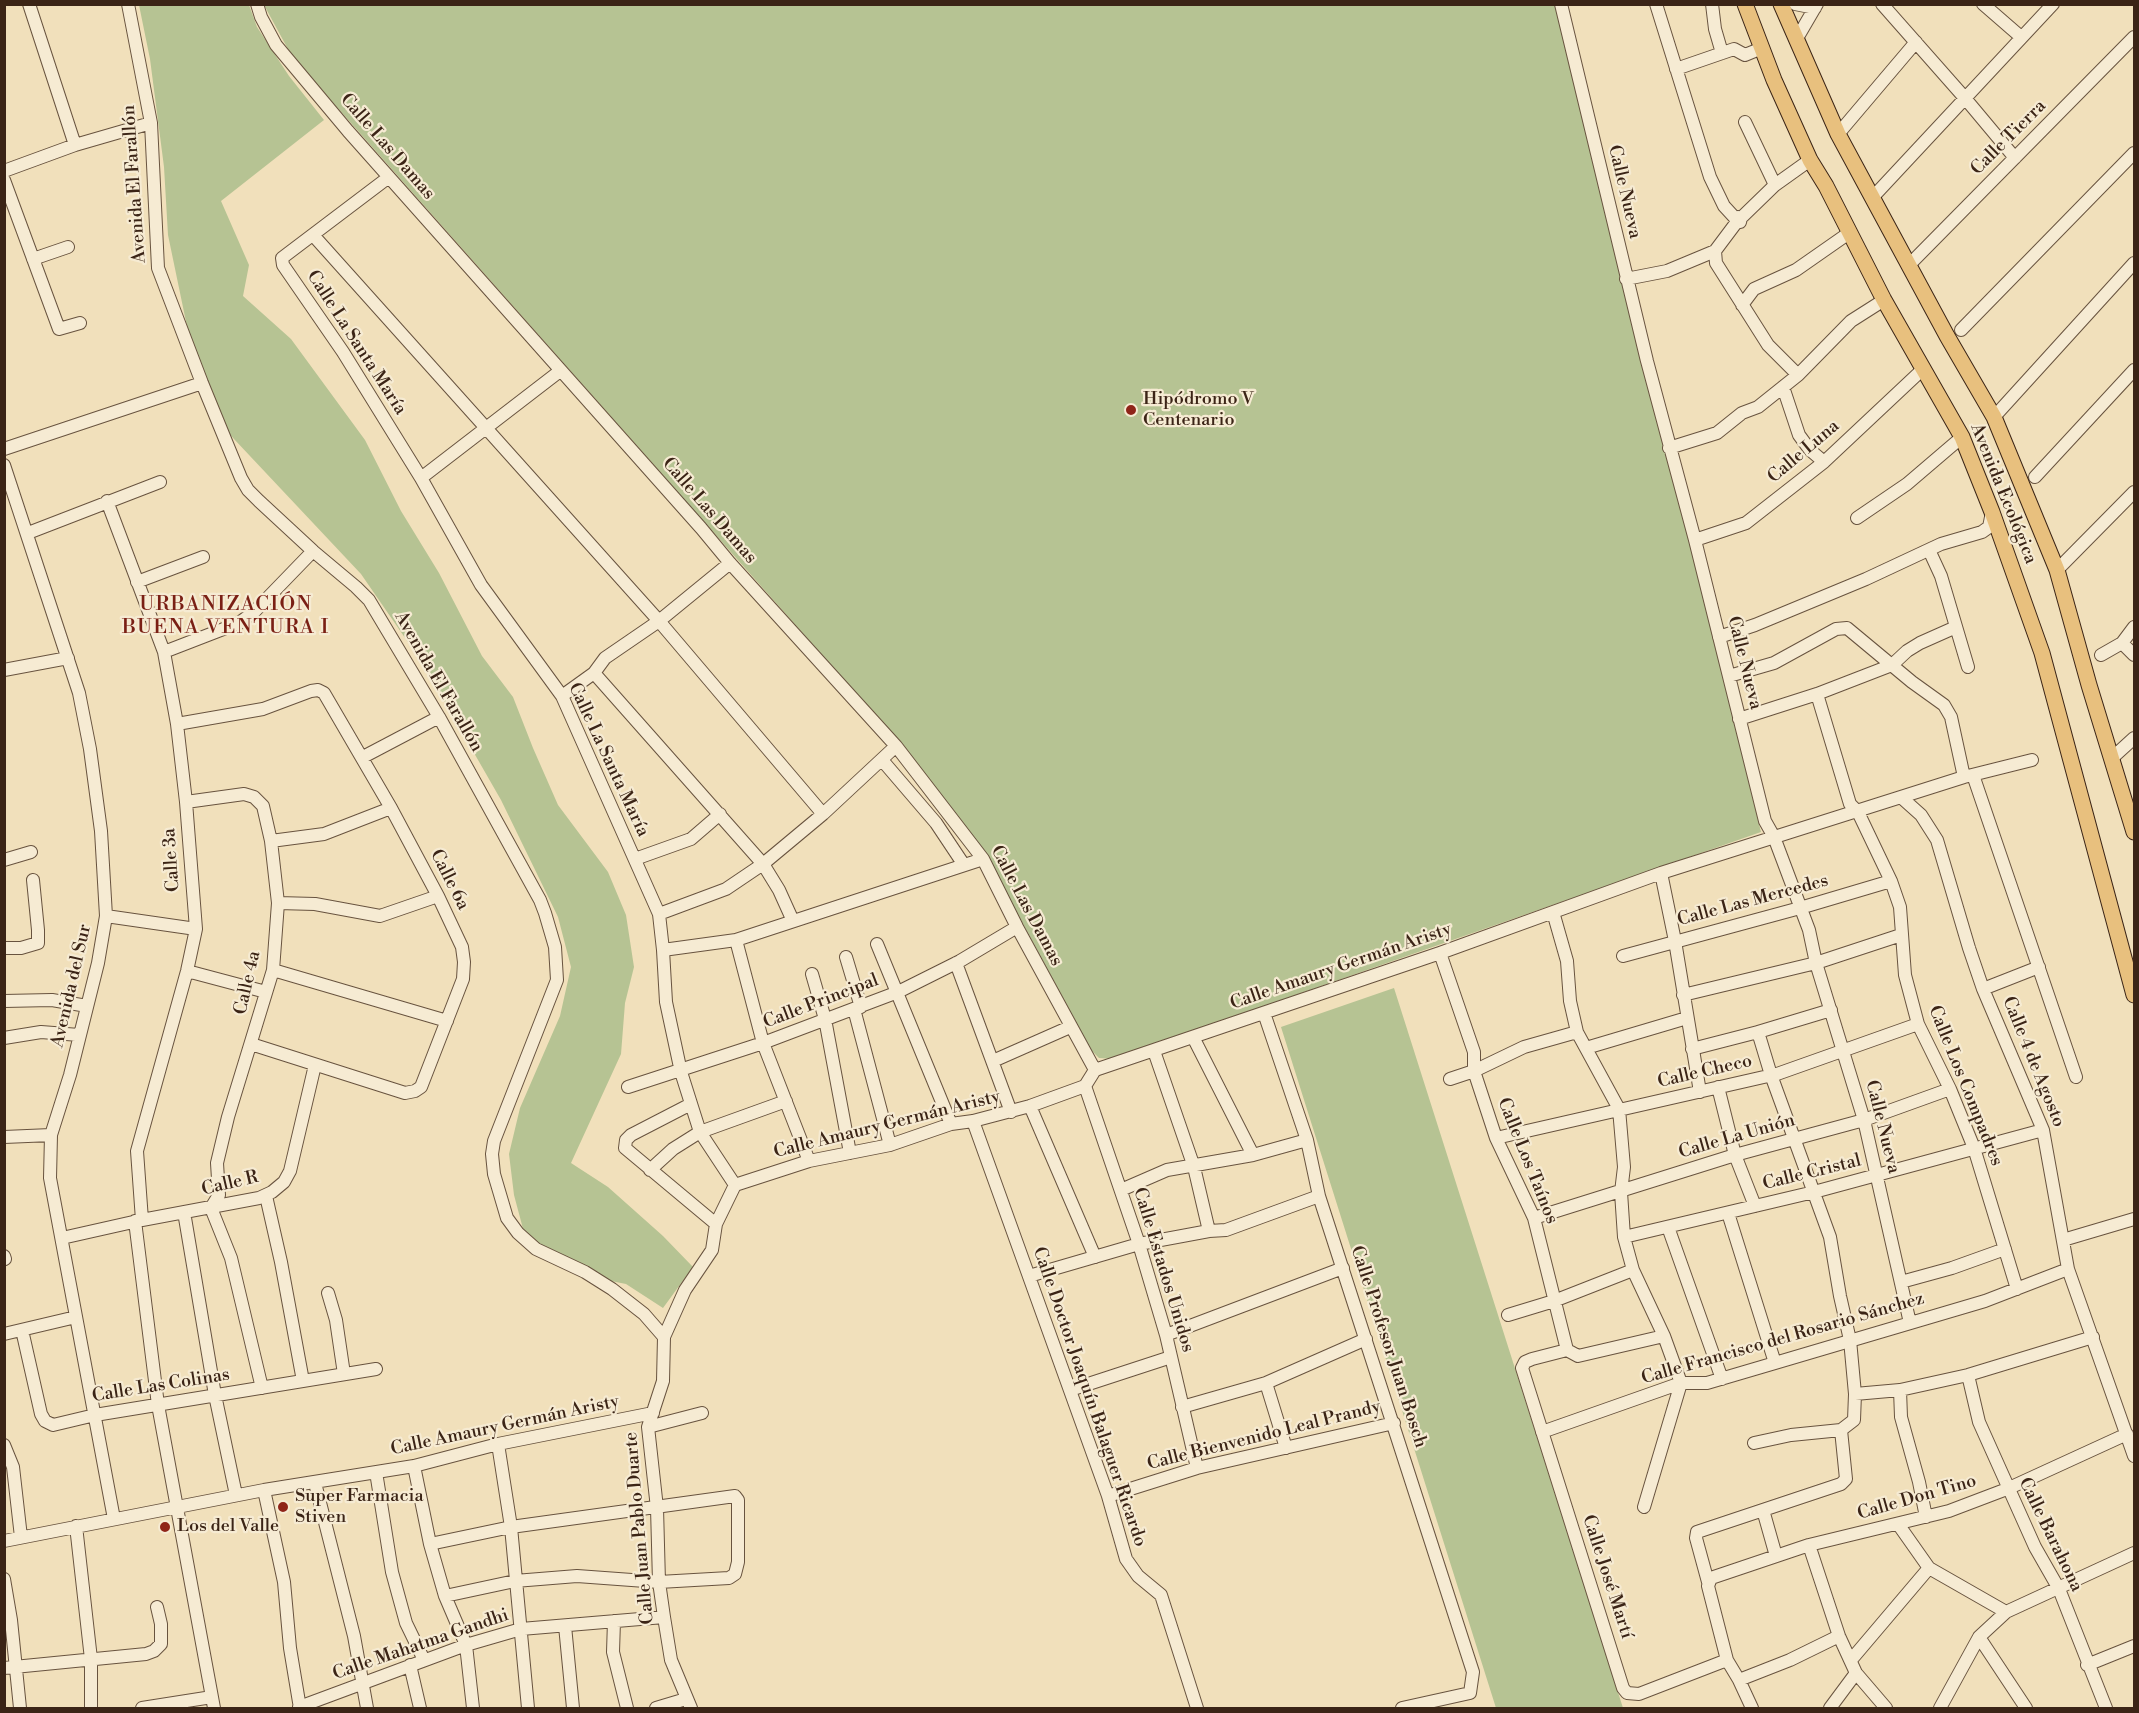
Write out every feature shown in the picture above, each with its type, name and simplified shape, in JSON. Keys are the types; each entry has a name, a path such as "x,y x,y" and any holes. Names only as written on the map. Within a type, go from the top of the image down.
{"main road":[{"name":"Avenida Ecológica","path":"1745,4 1761,48 1810,160 1826,186 1884,300 1962,437 1992,512 2042,653 2134,995"},
{"name":"Avenida Ecológica","path":"1781,4 1838,134 1995,417 2057,570 2134,832"}],"street":[{"path":"29,4 75,145"},
{"name":"Avenida El Farallón","path":"128,4 151,123 158,268 241,478 248,490 369,600 439,717 540,900 557,959 557,980 494,1141 492,1154 494,1174 507,1218 518,1233 536,1249 585,1272 612,1289 644,1314 664,1337"},
{"name":"Calle Las Damas","path":"257,4 261,17 276,45 348,131 730,563 896,746 983,859 1070,1027 1095,1070"},
{"name":"Calle Nueva","path":"1561,4 1626,279 1695,540 1765,821 1774,837 1809,930 1816,963 1864,1120 1910,1323"},
{"path":"1656,4 1710,177 1720,199 1737,220"},
{"path":"1712,4 1715,29 1722,53"},
{"path":"1795,4 1816,6 1796,40"},
{"path":"1882,4 2015,158"},
{"path":"1983,4 2021,37"},
{"path":"1872,198 2053,4"},
{"name":"Calle Tierra","path":"1909,265 2134,37"},
{"path":"1838,134 1916,42"},
{"path":"1676,69 1736,49 1744,55 1761,48"},
{"path":"1745,122 1775,185"},
{"path":"4,171 75,145 151,123"},
{"path":"1961,330 2134,153"},
{"path":"1626,279 1667,271 1715,251 1737,220 1775,185 1810,160"},
{"path":"389,177 314,235 659,621 823,814"},
{"path":"4,180 59,329 80,323"},
{"path":"1742,305 1754,289 1796,270 1849,233"},
{"name":"Calle La Santa María","path":"314,235 282,258 283,265 343,352 421,478 481,585 562,696 659,914 666,1002 681,1071 700,1132 735,1185"},
{"path":"33,259 68,247"},
{"path":"1715,251 1716,263 1768,345 1798,375"},
{"path":"1995,417 2134,263"},
{"path":"1669,448 1717,433 1742,413 1758,406 1798,375 1851,321 1884,300"},
{"name":"Calle Luna","path":"1695,540 1746,523 1824,462 1923,369"},
{"path":"2035,477 2134,370"},
{"path":"421,478 560,371"},
{"path":"4,449 202,383"},
{"path":"1783,387 1799,435 1810,450 1824,462"},
{"path":"1857,518 1907,484 1962,437"},
{"name":"Avenida del Sur","path":"4,465 79,693 90,749 101,831 106,916 98,963 51,1135 50,1178 114,1519"},
{"path":"28,533 160,482"},
{"path":"2057,570 2134,492"},
{"name":"Calle 3a","path":"107,501 164,652 177,724 186,802 196,929 187,972 137,1151 139,1221 158,1405 213,1703"},
{"path":"1719,637 1755,625 1866,579 1941,544 1982,532 1989,527 1992,512"},
{"path":"1929,550 1939,570 1968,668"},
{"path":"164,652 239,623 254,612 313,551"},
{"path":"137,582 203,557"},
{"path":"562,696 594,673 605,658 659,621 730,563"},
{"path":"1739,718 1817,694 1892,664 1914,647 1956,627"},
{"path":"2101,655 2122,643 2134,627"},
{"path":"1729,676 1774,663 1836,629 1847,628 1948,710 1969,776 2039,967 2076,1077"},
{"path":"2122,643 2134,655"},
{"path":"4,670 68,658"},
{"path":"594,673 763,864 793,921"},
{"name":"Calle 6a","path":"177,724 264,709 311,691 318,690 324,693 391,808 438,896 462,947 463,979 421,1087 405,1093 315,1065"},
{"name":"Calle Los Compadres","path":"1817,694 1850,804 1858,812 1891,881 1900,907 1905,975 1918,1024 1950,1089 1974,1148 2017,1289"},
{"path":"363,757 439,717"},
{"path":"2111,759 2134,738"},
{"path":"659,914 726,889 763,864 823,814 896,746"},
{"path":"882,760 936,823 964,865"},
{"name":"Calle Amaury Germán Aristy","path":"1095,1070 1440,953 1661,873 1969,776 2032,760"},
{"name":"Calle 4a","path":"186,802 244,794 254,796 263,806 271,841 278,903 273,970 218,1158 220,1191 211,1208"},
{"name":"Calle 4 de Agosto","path":"1902,798 1921,815 1937,840 1983,989 2043,1130 2068,1269 2134,1456"},
{"path":"271,841 324,834 391,808"},
{"path":"634,859 691,839 720,814"},
{"path":"4,860 31,852"},
{"path":"663,950 736,940 983,859"},
{"path":"1661,873 1675,941 1700,1092"},
{"path":"4,948 21,948 38,943 39,930 33,880"},
{"name":"Calle Las Mercedes","path":"1623,956 1891,881"},
{"path":"278,903 309,903 380,916 438,896"},
{"path":"1553,912 1567,961 1570,1001 1577,1032 1619,1109 1624,1167 1621,1192 1624,1237 1633,1270 1664,1336 1681,1383 1644,1508"},
{"path":"106,916 196,929"},
{"name":"Calle Principal","path":"628,1087 763,1043 898,992 956,963 1017,927"},
{"path":"1683,995 1816,963 1901,935"},
{"path":"736,940 763,1043 809,1161"},
{"path":"877,944 951,1124"},
{"name":"Calle Los Taínos","path":"1440,953 1474,1052 1474,1071 1496,1138 1534,1218 1567,1350"},
{"path":"846,957 890,1145"},
{"path":"956,963 1011,1112"},
{"path":"1983,989 2039,967"},
{"path":"273,970 447,1021"},
{"path":"187,972 266,992"},
{"path":"812,974 825,1019 850,1153"},
{"path":"4,1001 52,1000 87,1006"},
{"path":"1692,1049 1831,1010"},
{"name":"Calle Profesor Juan Bosch","path":"1264,1013 1307,1140 1319,1196 1473,1672 1470,1694 1443,1704"},
{"path":"1586,1048 1687,1018"},
{"name":"Calle Checo","path":"1496,1138 1771,1075 1918,1024"},
{"path":"993,1061 1070,1027"},
{"path":"4,1038 41,1032 79,1035"},
{"path":"1450,1079 1474,1071 1524,1047 1577,1032"},
{"path":"1754,1443 1841,1430 1854,1420 1855,1394 1850,1340 1830,1237 1771,1075 1758,1032"},
{"path":"1193,1037 1253,1155"},
{"path":"252,1044 315,1065"},
{"path":"1154,1051 1194,1167 1209,1231"},
{"name":"Calle R","path":"62,1238 266,1196 284,1182 290,1171 315,1065"},
{"path":"1084,1086 1095,1070"},
{"name":"Calle Amaury Germán Aristy","path":"735,1185 809,1161 890,1145 951,1124 1011,1112 1084,1086"},
{"name":"Calle Estados Unidos","path":"1084,1086 1139,1244 1166,1335 1197,1468"},
{"path":"1718,1088 1735,1155 1755,1206"},
{"name":"Calle La Unión","path":"1534,1218 1735,1155 1864,1120 1950,1089"},
{"path":"650,1170 673,1149 700,1132 786,1101"},
{"path":"692,1104 631,1135 626,1140 625,1148 716,1224"},
{"path":"1030,1106 1095,1257"},
{"name":"Calle Doctor Joaquín Balaguer Ricardo","path":"974,1121 1108,1496 1126,1559 1138,1576 1161,1595 1197,1708"},
{"name":"Calle Cristal","path":"1624,1237 1815,1192 2043,1130"},
{"path":"4,1137 51,1135"},
{"path":"1121,1190 1167,1170 1253,1155 1307,1140"},
{"path":"652,1413 663,1381 664,1337 685,1290 712,1250 716,1224 735,1185"},
{"path":"266,1196 303,1381"},
{"path":"1029,1276 1139,1244 1226,1230 1319,1196"},
{"path":"211,1208 231,1258 262,1388"},
{"path":"184,1212 215,1395 236,1495"},
{"path":"1728,1213 1775,1363"},
{"path":"2063,1240 2134,1220"},
{"path":"1668,1227 1722,1379"},
{"path":"1901,1282 1952,1269 2005,1249"},
{"path":"1166,1335 1343,1268"},
{"name":"Calle Francisco del Rosario Sánchez","path":"1542,1432 1681,1383 1707,1383 1722,1379 1985,1301 2068,1269"},
{"path":"1508,1314 1554,1301 1633,1270"},
{"path":"328,1293 336,1320 344,1374"},
{"path":"4,1334 76,1317"},
{"name":"Calle Las Colinas","path":"22,1330 41,1414 45,1421 53,1425 95,1415 376,1369"},
{"path":"1567,1350 1578,1356 1664,1336"},
{"path":"1855,1394 1900,1390 1968,1375 2093,1337"},
{"path":"1182,1407 1266,1383 1366,1339"},
{"name":"Calle José Martí","path":"1567,1350 1532,1359 1525,1362 1522,1368 1623,1688 1627,1693 1639,1694 1727,1660"},
{"path":"1070,1390 1170,1357"},
{"name":"Calle Barahona","path":"1968,1375 1979,1422 2007,1489 2034,1546 2058,1589 2106,1708"},
{"path":"1266,1383 1286,1448"},
{"path":"1900,1390 1901,1417 1926,1517"},
{"name":"Calle Amaury Germán Aristy","path":"4,1540 236,1495 414,1466 498,1444 652,1413"},
{"name":"Calle Juan Pablo Duarte","path":"652,1413 648,1427 657,1508 659,1582 671,1660 688,1704"},
{"path":"648,1427 702,1413"},
{"name":"Calle Bienvenido Leal Prandy","path":"1108,1496 1197,1468 1394,1423"},
{"path":"1752,1708 1727,1660 1709,1580 1696,1538 1697,1532 1845,1482 1841,1430"},
{"name":"Calle Don Tino","path":"1709,1580 1809,1545 1950,1511 2007,1489 2127,1434"},
{"path":"498,1444 511,1527 528,1708"},
{"path":"4,1445 12,1467 21,1537"},
{"path":"414,1466 430,1544 446,1596 466,1645 473,1708"},
{"path":"376,1472 395,1582 406,1623 424,1660"},
{"path":"315,1483 354,1636 367,1708"},
{"path":"264,1490 284,1582 290,1648 300,1708"},
{"path":"430,1544 511,1527 735,1496 738,1500 738,1562 735,1574 729,1578 659,1582 577,1576 516,1581 446,1596"},
{"path":"1763,1510 1776,1556"},
{"path":"1898,1524 1929,1568 2006,1612"},
{"path":"76,1526 91,1659 91,1708"},
{"path":"1809,1545 1839,1636 1856,1673 1886,1708"},
{"path":"1940,1708 1979,1637 2006,1612 2134,1553"},
{"path":"1851,1660 1929,1568"},
{"path":"4,1579 11,1620 10,1668 20,1708"},
{"path":"10,1668 146,1654 154,1651 161,1644 161,1624 157,1607"},
{"name":"Calle Mahatma Gandhi","path":"300,1708 410,1665 521,1629 664,1617"},
{"path":"615,1621 613,1652 627,1708"},
{"path":"565,1626 573,1708"},
{"path":"1739,1680 1790,1660 1839,1636"},
{"path":"1979,1637 2026,1708"},
{"path":"2087,1665 2134,1646"},
{"path":"410,1665 420,1708"},
{"path":"1830,1708 1856,1673"},
{"path":"142,1708 213,1703"},
{"path":"656,1708 688,1704"},
{"path":"1402,1708 1443,1704"}],"green space":[{"path":"139,5 249,5 257,27 289,76 324,120 221,201 249,265 243,296 291,339 365,440 401,511 439,573 482,656 513,697 558,805 608,872 626,915 634,967 625,1003 621,1054 571,1163 608,1187 663,1236 693,1267 663,1308 626,1284 596,1278 526,1240 514,1195 509,1154 520,1108 560,1016 571,967 558,917 501,800 423,664 361,574 218,422 195,365 168,235 164,167 150,59"},
{"name":"Hipódromo V Centenario","path":"264,5 1556,5 1761,832 1113,1059 1099,1058 1091,1050 1015,909 899,742 311,78 289,51"},
{"path":"1394,988 1623,1708 1496,1708 1281,1027"}],"place":[{"name":"Hipódromo V Centenario","path":"1131,410"},
{"name":"Super Farmacia Stiven","path":"283,1507"},
{"name":"Los del Valle","path":"165,1527"}],"district":[{"name":"URBANIZACIÓN BUENA VENTURA I","path":"226,616"}]}
